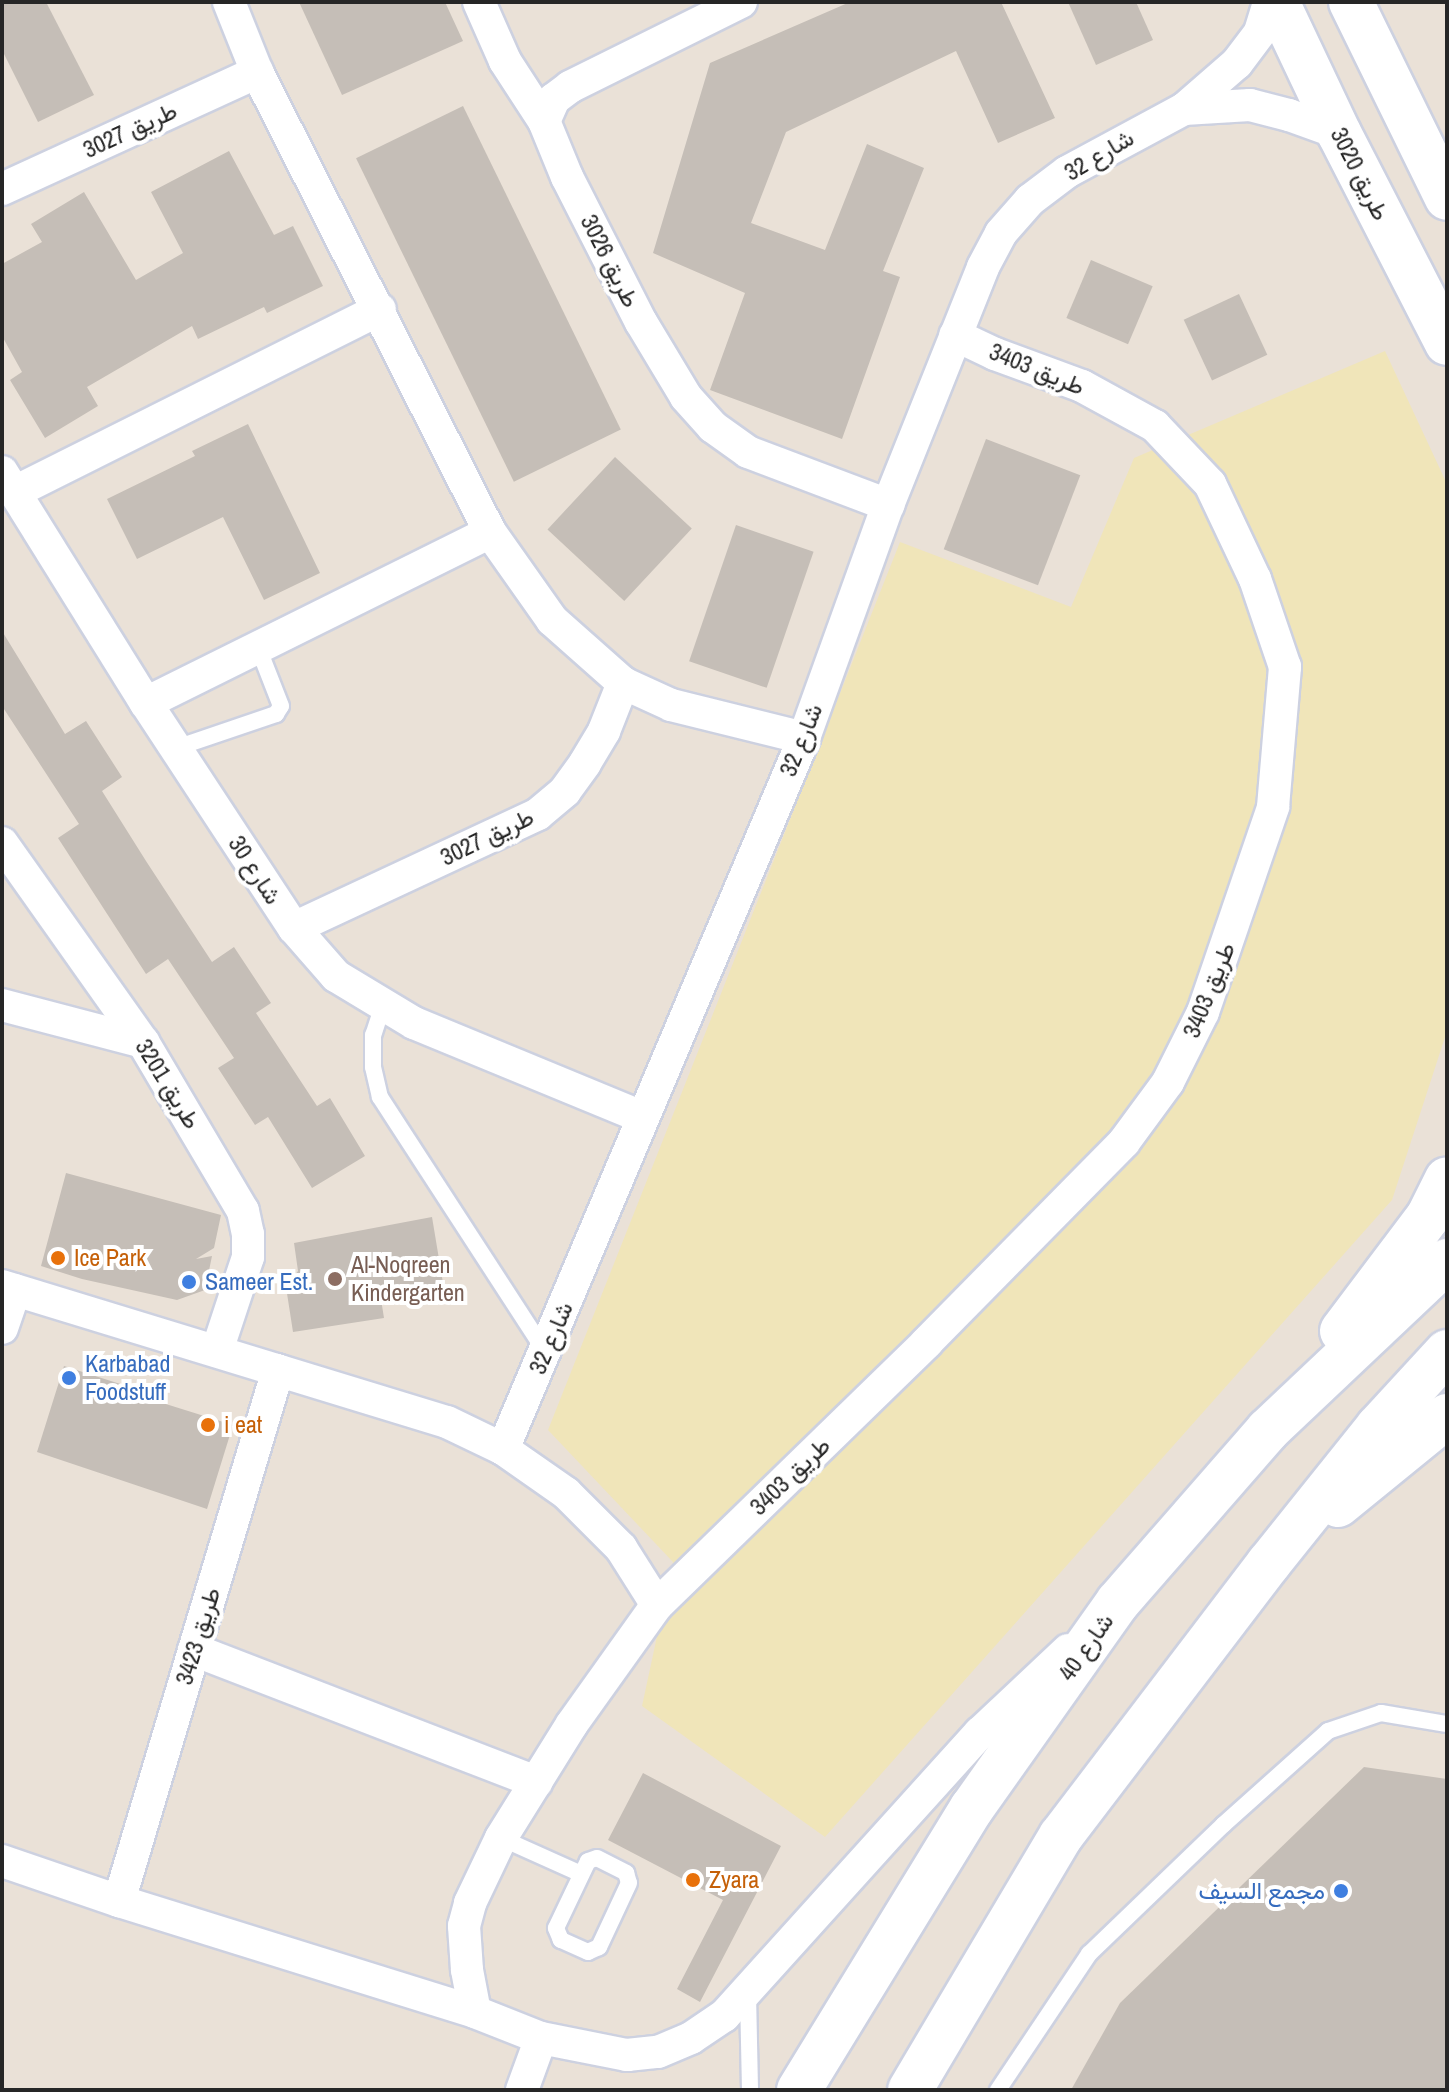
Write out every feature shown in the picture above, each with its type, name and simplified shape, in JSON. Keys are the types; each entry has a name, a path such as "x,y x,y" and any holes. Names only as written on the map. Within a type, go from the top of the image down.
{"main road":[{"name":"طريق 3020","path":"1277,2 1339,133 1447,343"},
{"path":"1351,2 1447,198"},
{"path":"1268,1430 1428,1217 1447,1179"},
{"name":"شارع 40","path":"799,2090 972,1808 1118,1602 1268,1430 1447,1261"},
{"path":"910,2090 1061,1836 1269,1563 1378,1427 1447,1352"},
{"path":"1269,1563 1447,1416"},
{"path":"813,2090 833,2038"}],"street":[{"path":"229,2 257,72 380,309 490,532 552,620 623,683 671,705 804,738"},
{"name":"طريق 3026","path":"479,2 505,61 544,121 567,177 641,322 686,397 713,427 748,452 888,505"},
{"path":"544,121 554,99 570,87 741,2"},
{"path":"1184,109 1250,48 1269,2"},
{"name":"طريق 3027","path":"2,189 257,72"},
{"path":"1184,109 1250,105 1339,133"},
{"name":"شارع 32","path":"503,1449 804,738 888,505 955,335 1001,233 1030,200 1067,172 1184,109"},
{"path":"9,482 380,309"},
{"name":"طريق 3403","path":"657,1605 926,1343 1124,1142 1168,1082 1203,1012 1273,807 1285,667 1255,579 1210,484 1155,426 1082,386 995,354 955,335"},
{"name":"شارع 30","path":"9,482 146,703 294,928 336,976 414,1023 642,1117"},
{"path":"146,703 490,532"},
{"name":"طريق 3027","path":"294,928 538,814 565,791 585,763 604,731 623,683"},
{"name":"طريق 3201","path":"2,843 143,1042 243,1211 248,1234 248,1257 217,1351"},
{"path":"2,1005 143,1042"},
{"path":"2,1328 8,1288 447,1422 503,1449 566,1493 621,1548 657,1605 572,1724 501,1838 475,1890 464,1926 467,1970 475,2012"},
{"name":"طريق 3423","path":"119,1901 278,1370"},
{"path":"2,1861 119,1901 475,2012 541,2038 627,2055 658,2052 691,2038 724,2016 980,1733 1118,1602"},
{"path":"194,1650 536,1782"},
{"path":"522,2090 541,2038"}],"lane":[{"path":"176,748 276,714 281,706 258,647"},
{"path":"383,1005 373,1035 373,1067 380,1097 546,1352"},
{"path":"998,2090 1089,1954 1223,1825 1328,1731 1381,1713 1447,1724"},
{"path":"501,1838 581,1874"},
{"path":"597,1858 629,1878 628,1888 594,1951 561,1940 556,1928 581,1874 588,1861 597,1858"},
{"path":"748,1992 750,2090"}],"sand":[{"path":"1385,351 1447,484 1447,1031 1392,1200 825,1837 642,1706 673,1562 548,1430 900,542 1071,607 1134,458"}],"building":[{"path":"2,2 46,2 94,95 38,122 2,50"},
{"path":"299,2 445,2 463,41 342,95"},
{"path":"850,2 1001,2 1055,118 998,143 956,51 786,132 751,223 825,250 867,144 924,168 883,271 900,277 842,439 710,390 745,293 653,253 710,63"},
{"path":"1068,2 1136,2 1153,40 1096,65"},
{"path":"463,106 621,430 514,482 356,158"},
{"path":"229,151 274,235 293,226 323,286 267,313 264,307 198,339 192,326 87,387 98,406 45,438 10,380 22,372 2,336 2,264 42,242 31,224 84,192 136,280 183,253 151,192"},
{"path":"1091,260 1153,286 1128,344 1066,318"},
{"path":"1239,294 1267,355 1212,381 1184,320"},
{"path":"248,424 320,573 264,600 223,517 137,559 107,499 195,456 192,451"},
{"path":"986,439 1080,475 1038,585 944,549"},
{"path":"615,457 692,529 624,601 547,529"},
{"path":"736,525 814,552 767,688 689,661"},
{"path":"2,631 65,734 86,721 122,777 102,791 146,861 212,962 234,947 271,1003 256,1013 317,1106 330,1098 365,1156 312,1188 268,1117 255,1125 218,1068 234,1058 168,959 146,974 58,838 79,824 2,706"},
{"path":"66,1173 221,1215 214,1248 196,1259 212,1256 205,1290 177,1300 82,1279 41,1266"},
{"name":"Al-Noqreen Kindergarten","path":"432,1217 443,1283 380,1293 384,1318 293,1332 286,1287 298,1271 294,1243"},
{"path":"64,1366 139,1390 137,1395 233,1425 207,1509 37,1452"},
{"name":"مجمع السيف","path":"1364,1767 1447,1779 1447,2090 1071,2090 1120,2003"},
{"path":"643,1773 781,1846 700,2002 677,1989 723,1900 608,1840"}],"place":[{"name":"Ice Park","path":"58,1258"},
{"name":"Al-Noqreen Kindergarten","path":"335,1279"},
{"name":"Sameer Est.","path":"189,1282"},
{"name":"Karbabad Foodstuff","path":"69,1378"},
{"name":"i eat","path":"208,1425"},
{"name":"Zyara","path":"693,1880"},
{"name":"مجمع السيف","path":"1341,1891"}]}
